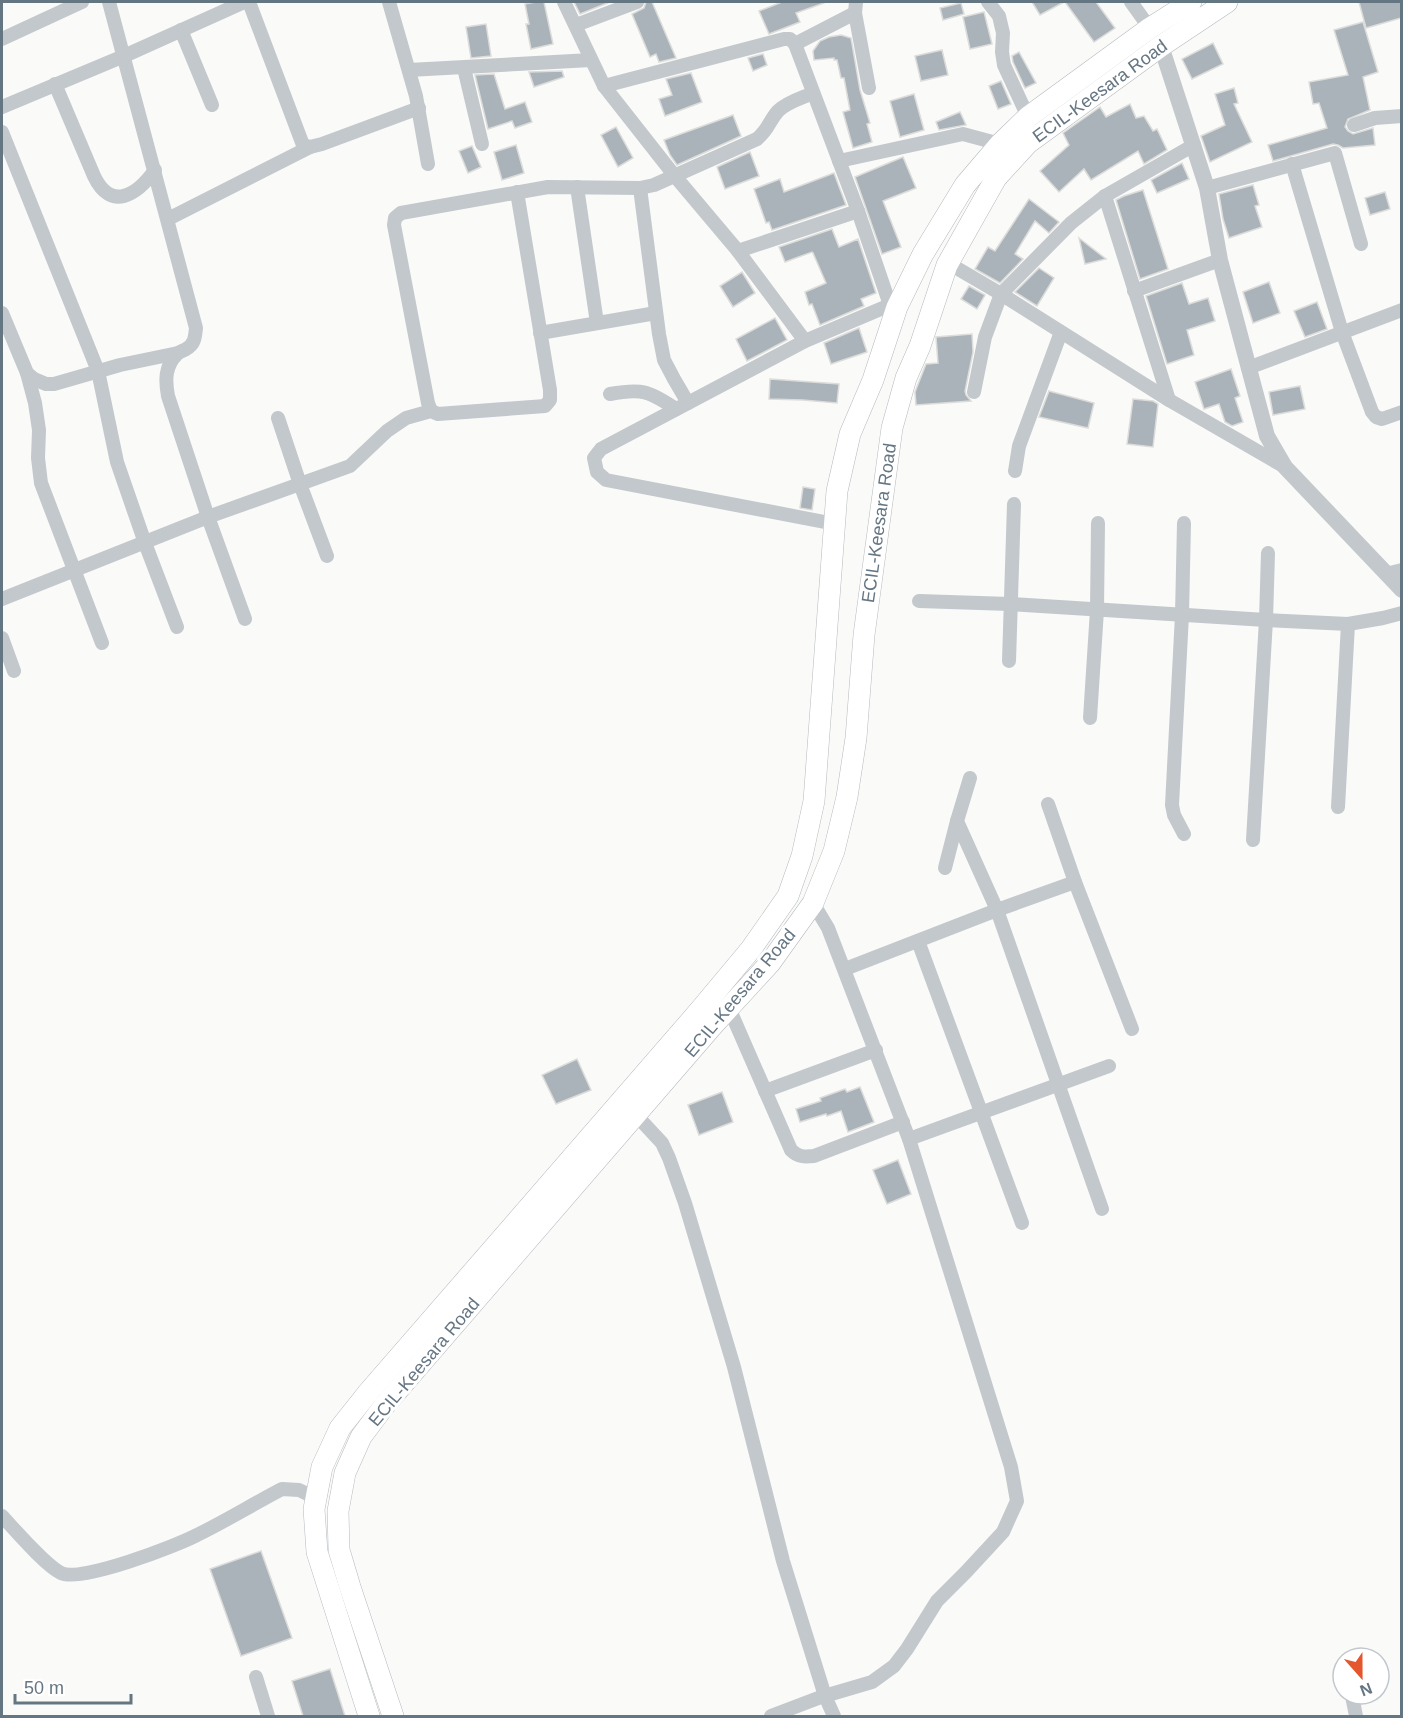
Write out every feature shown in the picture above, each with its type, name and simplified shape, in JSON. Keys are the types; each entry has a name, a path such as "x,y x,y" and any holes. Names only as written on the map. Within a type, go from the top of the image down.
{"main road":[{"name":"ECIL-Keesara Road","path":"369,1716 317,1552 314,1509 316,1498 322,1467 340,1428 705,1004 751,949 788,896 802,856 814,801 837,491 850,434 873,380 894,306 965,185 1000,144 1028,117 1150,28 1191,2"},
{"name":"ECIL-Keesara Road","path":"393,1716 339,1550 338,1511 345,1473 361,1437 384,1406 770,963 813,903 834,851 847,797 856,738 864,635 892,428 906,378 920,346 948,263 996,178 1028,143 1161,46 1227,2"},
{"path":"705,1004 729,1008"}],"street":[{"path":"2,39 82,2"},
{"path":"27,373 46,384 54,384 120,365 178,353 189,348 195,339 196,328 109,2"},
{"path":"2,107 244,2"},
{"path":"249,2 298,136 303,145 310,147"},
{"path":"389,2 409,70 428,164"},
{"path":"564,2 604,86 738,251 805,342"},
{"path":"576,25 637,2"},
{"path":"988,2 999,16 1003,33 1004,65 1028,117"},
{"path":"1131,2 1161,46 1194,145 1207,188 1221,261 1267,436 1285,467"},
{"path":"795,44 856,7 869,88"},
{"path":"181,30 212,105"},
{"path":"604,86 784,39 790,39 795,44 894,306 805,342 601,449 594,458 597,472 606,480 835,524"},
{"path":"409,70 591,60"},
{"path":"464,68 482,144"},
{"path":"55,84 99,188 107,195 122,196 134,192 146,183 155,170"},
{"path":"431,411 394,225 395,218 401,213 548,187 640,188 654,185 757,139 767,131 778,111 813,93"},
{"path":"168,219 310,147 418,108"},
{"path":"1354,125 1375,118 1401,116"},
{"path":"2,132 98,371 117,462 177,627"},
{"path":"839,161 963,134 1000,144"},
{"path":"974,392 985,337 1000,294 1071,223 1105,196 1194,145"},
{"path":"1207,188 1335,153 1361,244"},
{"path":"1292,164 1342,332 1374,415 1382,419 1401,412"},
{"path":"577,187 597,323"},
{"path":"640,188 664,360 674,379 682,406"},
{"path":"2,599 208,517 350,466 387,430 406,418 431,411 438,414 545,406 550,400 550,390 517,192"},
{"path":"1105,196 1169,400"},
{"path":"738,251 858,211"},
{"path":"1134,291 1221,261"},
{"path":"948,263 1169,400 1285,467 1394,572 1401,590"},
{"path":"1248,368 1401,310"},
{"path":"2,313 27,373 35,403 39,430 38,458 41,483 102,643"},
{"path":"540,333 656,313"},
{"path":"1015,471 1019,446 1060,332"},
{"path":"178,353 165,379 168,396 244,619"},
{"path":"610,394 631,390 646,392 682,406"},
{"path":"278,418 327,556"},
{"path":"1009,661 1014,504"},
{"path":"1090,718 1098,523"},
{"path":"1184,523 1182,615 1172,805 1184,834"},
{"path":"1252,840 1268,553"},
{"path":"919,600 1348,624 1383,618 1401,612"},
{"path":"1338,807 1348,624"},
{"path":"2,638 14,671"},
{"path":"945,868 970,778"},
{"path":"1048,804 1075,882 1132,1029"},
{"path":"957,821 997,910 1102,1209"},
{"path":"845,969 1075,882"},
{"path":"771,1716 872,1682 894,1666 937,1601 1003,1532 1017,1501 1011,1467 909,1139 845,969 828,928 813,903"},
{"path":"918,941 1022,1223"},
{"path":"729,1008 791,1150 803,1157 814,1156 903,1122"},
{"path":"765,1091 876,1050"},
{"path":"909,1139 1109,1066"},
{"path":"636,1115 662,1143 685,1203 734,1367 783,1561 825,1696 834,1716"},
{"path":"2,1516 45,1561 62,1574 79,1575 143,1557 196,1536 282,1489 298,1490 316,1498"},
{"path":"256,1677 268,1716"}],"building":[{"path":"544,2 553,44 531,49 525,4"},
{"path":"574,2 610,2 580,14"},
{"path":"646,2 652,2 676,58 659,62 656,54 650,57 632,14 644,8"},
{"path":"782,2 824,3 796,13 800,22 769,34 759,11"},
{"path":"1032,2 1064,2 1040,15"},
{"path":"1065,2 1096,2 1115,28 1094,42"},
{"path":"1359,2 1401,2 1401,18 1366,28"},
{"path":"961,3 964,14 943,20 940,8"},
{"path":"984,12 992,44 970,49 963,17"},
{"path":"1363,22 1378,72 1363,77 1370,110 1348,119 1345,127 1353,134 1373,128 1375,145 1343,148 1333,144 1273,161 1268,145 1327,128 1319,103 1313,104 1309,82 1348,75 1334,30"},
{"path":"486,24 491,56 471,58 466,27"},
{"path":"841,35 851,38 860,90 870,123 867,124 872,142 853,148 843,112 850,110 844,78 841,78 837,60 834,58 814,60 813,51 820,41"},
{"path":"1213,43 1223,64 1192,79 1182,59"},
{"path":"942,50 948,75 921,81 915,56"},
{"path":"1019,52 1036,83 1025,88 1012,56"},
{"path":"763,54 767,65 753,71 748,58"},
{"path":"562,71 564,77 534,87 529,72"},
{"path":"691,73 702,102 665,116 659,99 672,95 666,79"},
{"path":"494,74 505,109 525,102 532,122 515,128 512,121 488,129 475,75"},
{"path":"1001,81 1011,104 998,109 989,86"},
{"path":"1234,88 1238,103 1234,104 1252,142 1210,162 1201,136 1225,125 1215,94"},
{"path":"914,94 924,130 900,137 890,101"},
{"path":"1130,104 1136,118 1144,116 1153,131 1157,129 1167,150 1144,164 1138,151 1091,180 1084,169 1059,192 1040,171 1069,145 1063,133 1100,107 1106,117"},
{"path":"960,112 966,125 939,130 936,122"},
{"path":"733,115 741,136 677,165 664,140"},
{"path":"616,127 633,158 618,167 601,135"},
{"path":"516,145 524,173 502,180 494,152"},
{"path":"472,146 481,167 468,173 459,151"},
{"path":"750,152 759,176 725,189 717,167"},
{"path":"903,157 916,188 883,201 901,247 882,254 855,177"},
{"path":"1182,163 1189,179 1157,193 1151,180"},
{"path":"834,173 846,205 772,230 769,222 766,223 754,189 780,179 784,192"},
{"path":"1253,185 1259,205 1255,206 1262,227 1229,238 1219,194"},
{"path":"1143,190 1168,269 1140,279 1116,200"},
{"path":"1385,192 1390,209 1370,215 1365,198"},
{"path":"1029,199 1059,222 1049,233 1035,221 1015,254 1023,259 1000,283 975,269 988,247 995,251"},
{"path":"832,229 839,247 858,239 876,293 861,299 864,306 820,325 805,292 826,283 813,253 785,262 779,247"},
{"path":"1079,238 1106,259 1085,264"},
{"path":"1039,268 1054,278 1037,306 1015,292"},
{"path":"742,272 755,293 733,307 720,286"},
{"path":"1269,282 1280,313 1253,323 1243,292"},
{"path":"1182,283 1189,304 1208,298 1215,321 1187,330 1194,355 1167,364 1146,296"},
{"path":"969,286 985,295 977,309 961,299"},
{"path":"1317,302 1327,329 1305,337 1294,311"},
{"path":"775,318 787,340 747,361 736,339"},
{"path":"859,328 867,352 831,364 824,343"},
{"path":"972,334 973,352 965,391 971,401 916,405 915,392 926,364 938,363 936,337"},
{"path":"1231,369 1240,396 1235,398 1243,422 1232,426 1225,422 1219,404 1204,409 1195,382"},
{"path":"770,379 839,384 837,403 769,399"},
{"path":"1300,386 1305,409 1273,415 1269,392"},
{"path":"1049,391 1094,403 1088,428 1039,417"},
{"path":"1133,399 1153,401 1158,404 1153,447 1127,444"},
{"path":"803,487 815,489 812,510 800,508"},
{"path":"577,1059 591,1090 556,1104 542,1075"},
{"path":"860,1087 874,1122 848,1132 841,1111 800,1122 796,1109 821,1101 820,1098 845,1089 847,1092"},
{"path":"722,1092 733,1122 699,1135 688,1105"},
{"path":"898,1160 911,1194 887,1204 873,1170"},
{"path":"261,1551 292,1638 241,1656 210,1569"},
{"path":"330,1669 345,1716 303,1716 292,1681"}]}
